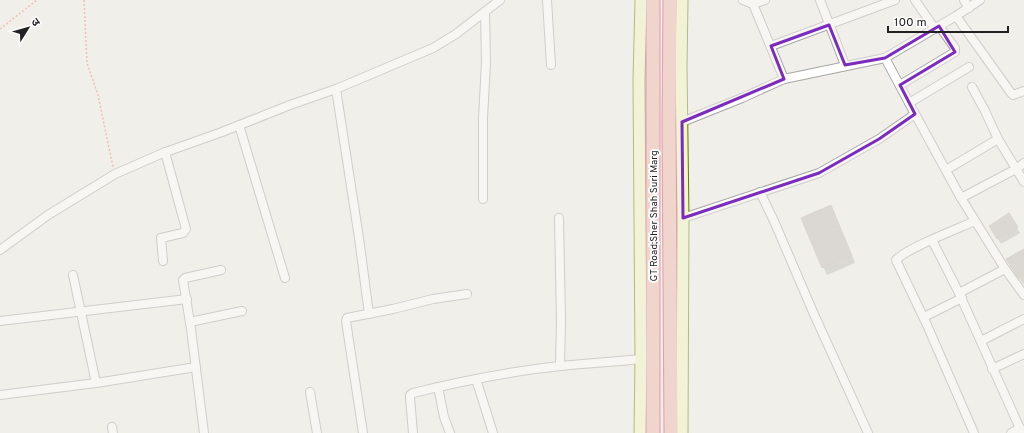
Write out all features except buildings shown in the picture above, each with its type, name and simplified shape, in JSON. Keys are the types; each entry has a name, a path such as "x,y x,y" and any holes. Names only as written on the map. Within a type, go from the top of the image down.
{"highway":[{"name":"GT Road;Sher Shah Suri Marg","path":"653,0 653,433"},
{"name":"GT Road;Sher Shah Suri Marg","path":"670,0 670,433"}],"main road":[{"path":"640,433 641,359 639,80 641,0"},
{"path":"682,0 682,433"}],"street":[{"path":"0,250 48,215 115,174 165,152 336,89 433,48 456,34 500,0"},
{"path":"547,0 551,65"},
{"path":"743,0 753,4 765,0"},
{"path":"820,0 845,65"},
{"path":"771,46 895,0"},
{"path":"900,85 955,52 955,48 915,0"},
{"path":"964,0 969,8"},
{"path":"682,122 784,79 845,65 885,58 980,0"},
{"path":"753,4 784,79"},
{"path":"483,199 483,118 486,63 485,12"},
{"path":"956,16 1013,96 1024,91"},
{"path":"885,58 975,221 1024,295"},
{"path":"909,103 970,67"},
{"path":"972,87 998,140 1024,182"},
{"path":"336,89 369,314"},
{"path":"683,218 819,173 879,139 915,114"},
{"path":"239,125 285,278"},
{"path":"946,170 998,140"},
{"path":"164,261 161,238 183,233 186,229 165,152"},
{"path":"962,198 1016,169 1024,163"},
{"path":"760,192 868,433"},
{"path":"559,218 561,321 560,366"},
{"path":"974,433 956,387 896,260 912,249 975,221"},
{"path":"932,240 981,341 992,369 1021,431 1010,433"},
{"path":"924,317 1006,269"},
{"path":"204,433 187,298 183,280 221,270"},
{"path":"73,275 96,383"},
{"path":"363,433 346,321 349,317 369,314 433,299 467,294"},
{"path":"0,321 187,298"},
{"path":"190,322 242,311"},
{"path":"981,341 1024,319"},
{"path":"992,369 1024,354"},
{"path":"413,433 410,395 476,379 560,366 641,359"},
{"path":"0,395 96,383 196,367"},
{"path":"476,379 494,433"},
{"path":"438,387 444,418 450,433"},
{"path":"310,392 317,433"}],"path":[{"path":"0,29 37,0"},
{"path":"84,0 87,63 98,95 115,174"}],"highlighted area":[{"path":"829,25 845,65 885,58 939,26 955,52 900,85 915,114 879,139 819,173 683,218 682,122 784,79 771,46"}]}
